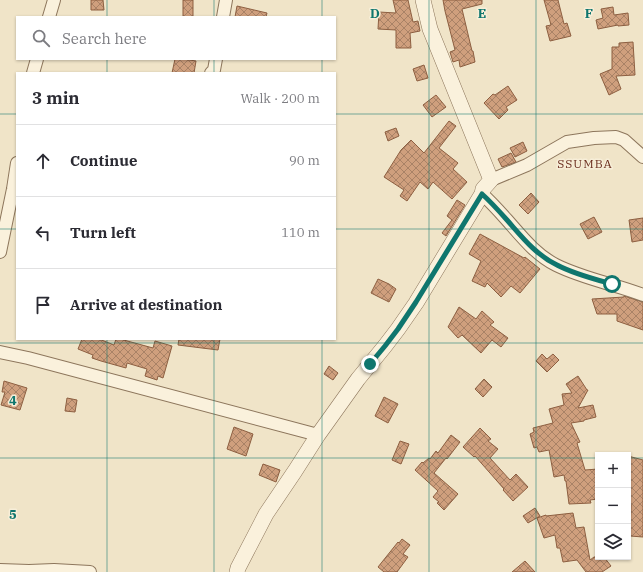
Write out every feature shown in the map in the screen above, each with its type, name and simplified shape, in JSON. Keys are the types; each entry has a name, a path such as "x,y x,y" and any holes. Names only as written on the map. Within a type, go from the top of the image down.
{"street":[{"path":"49,16 54,0"},
{"path":"223,16 226,0"},
{"path":"423,0 430,29 491,180"},
{"path":"33,72 37,60"},
{"path":"212,72 214,70 216,60"},
{"path":"237,572 266,514 318,435 358,379 398,329 482,194 483,189 491,180 527,165 567,142 594,138 616,137 624,140 643,157"},
{"path":"0,252 3,221 16,166"},
{"path":"482,194 527,244 540,255 556,265 580,275 629,289 643,295"},
{"path":"0,352 28,358 318,435"},
{"path":"0,570 90,572"}],"building":[{"path":"91,0 103,0 104,10 91,10"},
{"path":"183,0 193,0 193,16 183,16"},
{"path":"393,0 408,0 413,22 418,21 420,31 410,33 411,48 396,48 396,30 378,29 379,12 396,13"},
{"path":"443,0 482,0 482,4 462,9 475,62 460,67 459,60 453,62 450,52 455,50"},
{"path":"544,0 558,0 564,24 567,23 571,36 550,41 546,26 551,25"},
{"path":"237,6 267,13 266,16 235,16"},
{"path":"613,7 614,15 628,13 629,25 618,25 598,29 596,20 603,18 601,9"},
{"path":"633,42 635,75 616,76 621,89 609,95 600,74 612,69 612,47 619,47 619,43"},
{"path":"175,60 196,61 194,72 172,72"},
{"path":"424,65 428,78 417,81 413,69"},
{"path":"508,86 517,100 506,107 508,110 499,119 484,103 493,94 495,95"},
{"path":"436,95 446,107 432,117 423,105"},
{"path":"449,121 456,126 439,148 458,163 453,169 467,182 452,199 433,182 428,189 420,182 407,201 400,196 404,190 384,177 401,150 411,140 424,153"},
{"path":"396,128 399,136 388,141 385,132"},
{"path":"523,142 527,151 515,157 510,148"},
{"path":"511,153 516,162 502,167 498,159"},
{"path":"531,193 539,202 528,214 519,205"},
{"path":"457,200 465,205 446,236 442,233 452,220 447,216"},
{"path":"594,217 602,232 588,239 580,224"},
{"path":"643,218 643,240 632,242 629,220"},
{"path":"480,234 524,258 525,257 540,269 520,293 511,286 501,297 487,283 485,287 472,281 481,261 469,254"},
{"path":"378,279 396,289 389,302 371,293"},
{"path":"624,296 643,302 643,330 617,321 617,314 597,314 592,299"},
{"path":"459,307 476,319 482,311 494,322 490,325 508,338 501,347 492,340 481,353 462,335 458,338 448,327"},
{"path":"82,340 102,340 114,345 116,340 124,340 153,348 155,341 172,346 163,378 158,376 157,380 145,376 147,369 127,363 126,368 101,361 92,358 93,355 78,349"},
{"path":"179,340 220,340 218,350 178,345"},
{"path":"542,354 547,359 553,354 559,360 547,372 536,361"},
{"path":"329,366 338,373 333,380 324,374"},
{"path":"578,376 588,390 578,408 593,405 596,417 571,423 580,442 577,443 585,470 595,469 595,499 590,500 591,503 569,504 564,475 554,477 549,450 539,452 537,447 534,448 530,434 534,432 533,428 553,423 549,409 564,405 562,394 572,393 566,384"},
{"path":"484,379 492,387 483,397 475,389"},
{"path":"4,381 27,388 20,410 1,405 5,392 2,392"},
{"path":"384,397 398,404 388,423 375,416"},
{"path":"67,398 77,400 75,412 65,411"},
{"path":"234,427 253,434 246,456 227,449"},
{"path":"480,428 491,439 488,441 498,449 490,458 510,480 516,474 528,487 513,501 475,456 474,457 463,447"},
{"path":"451,435 460,442 434,473 458,494 444,510 437,503 439,502 433,497 438,491 415,470 422,462 423,463 429,458 430,459 436,451 438,453"},
{"path":"400,441 409,444 401,464 392,460"},
{"path":"631,457 643,460 643,537 631,536"},
{"path":"263,464 280,470 276,482 259,475"},
{"path":"535,508 540,516 528,523 523,516"},
{"path":"573,513 576,528 584,527 590,560 595,557 595,560 606,560 611,566 602,572 586,572 577,560 563,562 560,548 557,548 555,535 544,538 537,518"},
{"path":"402,539 410,545 403,554 408,557 397,572 384,572 378,567"},
{"path":"525,561 535,572 512,572"}],"district":[{"name":"SSUMBA","path":"585,164"}],"route":[{"path":"370,364 398,329 416,302 482,194 527,244 540,255 556,265 580,275 612,284"}]}
